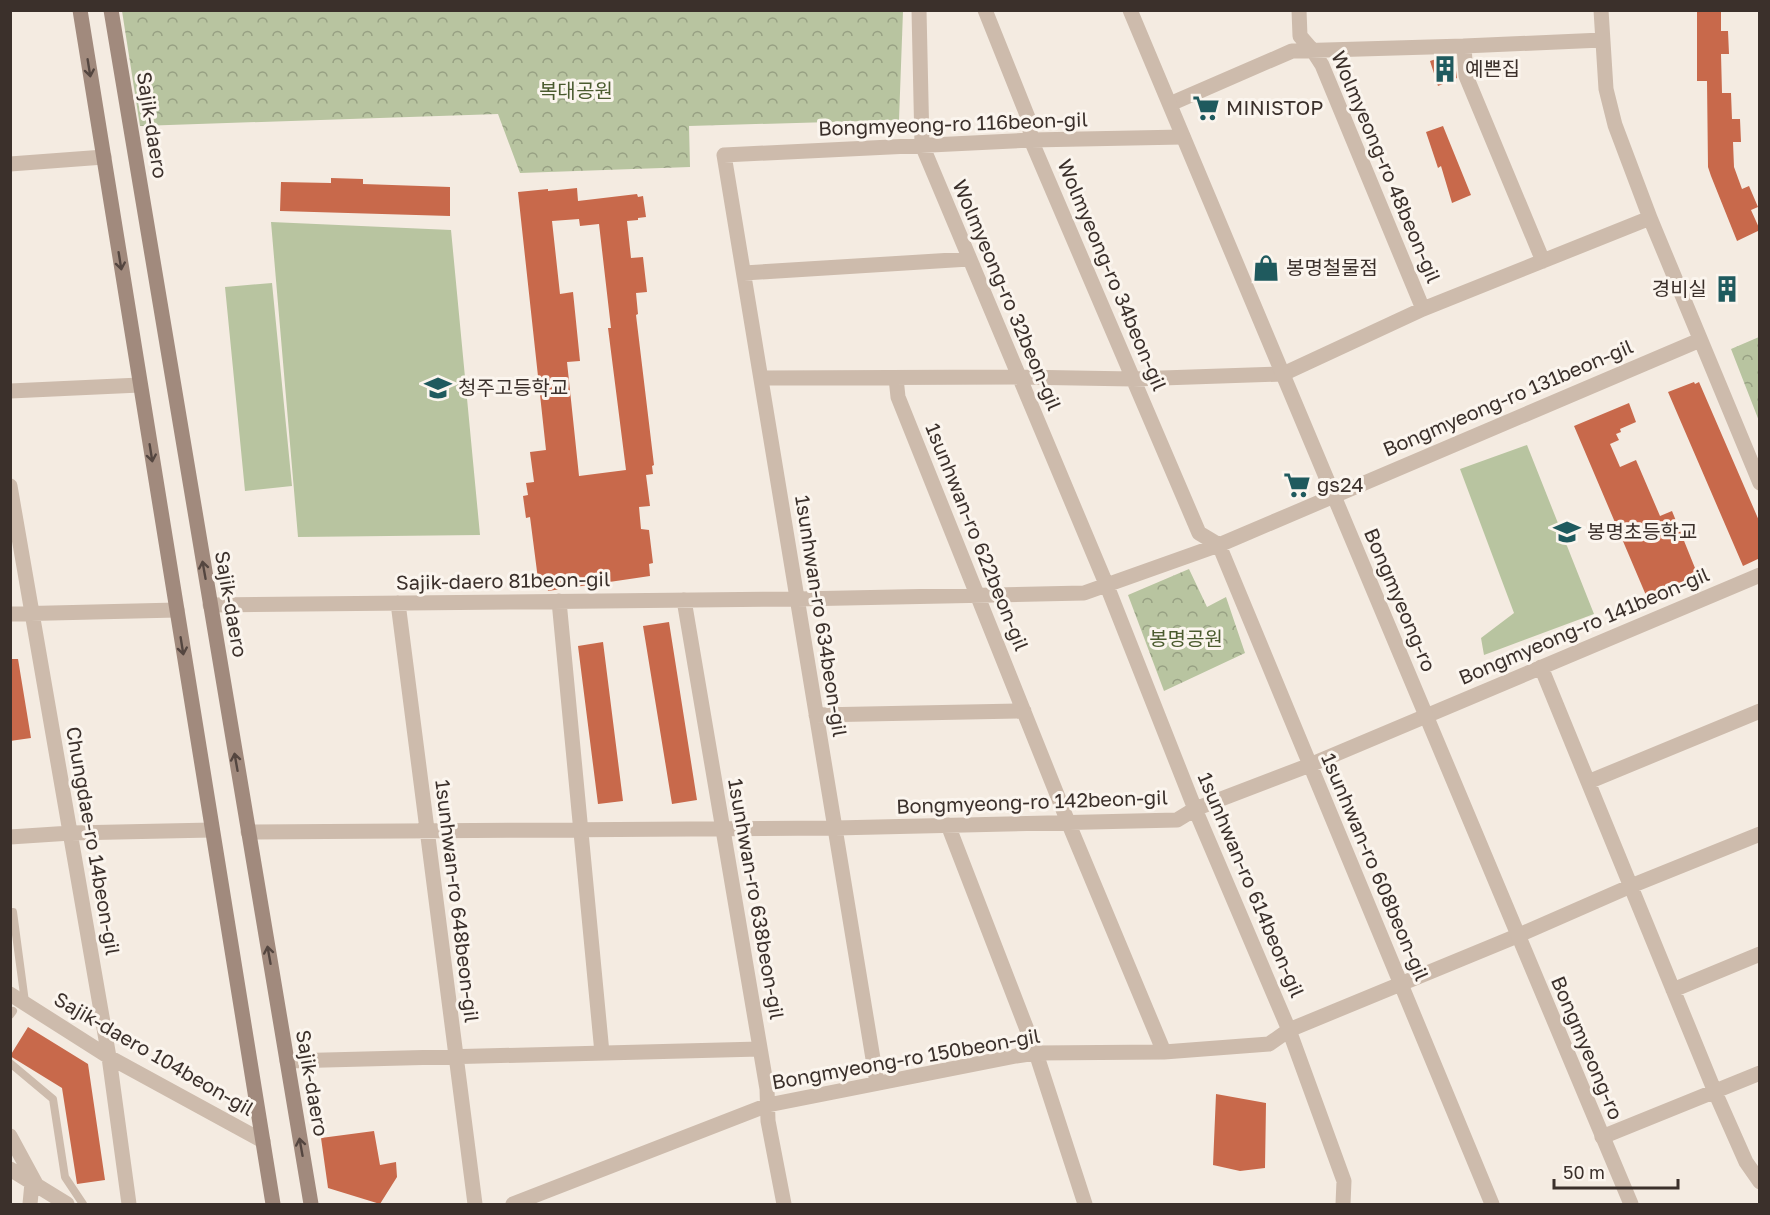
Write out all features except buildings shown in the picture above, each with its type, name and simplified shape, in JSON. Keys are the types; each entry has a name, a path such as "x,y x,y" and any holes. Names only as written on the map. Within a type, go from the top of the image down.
{"main road":[{"path":"80,10 273,1204"},
{"name":"Sajik-daero","path":"111,10 311,1204"}],"street":[{"name":"Wolmyeong-ro 32beon-gil","path":"919,10 922,145 1107,586"},
{"name":"Wolmyeong-ro 34beon-gil","path":"985,10 1029,120 1031,140 1198,533 1219,545"},
{"name":"Bongmyeong-ro","path":"1130,10 1631,1204"},
{"name":"Wolmyeong-ro 48beon-gil","path":"1299,10 1300,36 1322,65 1423,309"},
{"path":"1601,10 1606,89 1614,125 1760,483"},
{"path":"1170,104 1292,51 1602,40"},
{"path":"1464,46 1466,75 1543,261"},
{"name":"Bongmyeong-ro 116beon-gil","path":"724,155 1031,140 1184,137"},
{"name":"1sunhwan-ro 634beon-gil","path":"724,155 877,1083"},
{"path":"10,164 104,157"},
{"path":"761,378 1133,379 1283,374 1423,309 1650,218"},
{"path":"744,273 969,259"},
{"name":"Bongmyeong-ro 131beon-gil","path":"1107,586 1219,545 1700,340"},
{"name":"1sunhwan-ro 622beon-gil","path":"896,378 898,397 1068,822 1164,1052"},
{"path":"10,391 140,385"},
{"name":"Chungdae-ro 14beon-gil","path":"10,486 110,1057 129,1204"},
{"name":"1sunhwan-ro 608beon-gil","path":"1219,545 1491,1204"},
{"name":"Bongmyeong-ro 141beon-gil","path":"1425,716 1760,575"},
{"name":"Sajik-daero 81beon-gil","path":"210,605 978,597 1084,593 1107,586"},
{"name":"1sunhwan-ro 614beon-gil","path":"1107,586 1195,809 1289,1030 1344,1181 1344,1204"},
{"name":"1sunhwan-ro 638beon-gil","path":"684,600 760,1049 768,1121 784,1204"},
{"path":"559,602 602,1053"},
{"name":"1sunhwan-ro 648beon-gil","path":"398,603 475,1204"},
{"path":"10,614 177,610"},
{"path":"1541,667 1715,1092 1746,1162 1760,1182"},
{"path":"816,715 1024,711"},
{"path":"1588,782 1760,711"},
{"name":"Bongmyeong-ro 142beon-gil","path":"248,832 835,828 1177,820 1195,809 1310,765 1425,716"},
{"path":"948,825 1036,1053 1085,1204"},
{"path":"10,837 71,833 212,830"},
{"name":"Bongmyeong-ro 150beon-gil","path":"513,1204 768,1105 1036,1053 1164,1052 1269,1044 1289,1030 1760,834"},
{"path":"1673,990 1760,954"},
{"name":"Sajik-daero 104beon-gil","path":"10,994 16,1010 110,1057 262,1141"},
{"path":"287,1061 760,1049"},
{"path":"1602,1137 1760,1073"},
{"path":"10,1136 35,1184 30,1204"},
{"path":"10,1170 67,1204"}],"lane":[{"name":"Sajik-daero 104beon-gil","path":"13,912 16,1010"},
{"path":"12,1067 53,1099 65,1177 83,1204"}],"green space":[{"name":"복대공원","path":"122,11 903,11 899,120 689,126 690,167 520,173 498,114 140,126"},
{"path":"271,222 451,230 480,535 298,537"},
{"path":"272,283 292,486 245,491 225,287"},
{"path":"1759,337 1759,421 1731,349"},
{"path":"1527,445 1594,614 1484,655 1481,638 1514,613 1460,469"},
{"name":"봉명공원","path":"1189,569 1207,607 1226,597 1245,653 1164,691 1128,595"}],"place":[{"name":"예쁜집","path":"1445,69"},
{"name":"MINISTOP","path":"1206,108"},
{"name":"봉명철물점","path":"1266,268"},
{"name":"경비실","path":"1727,289"},
{"name":"청주고등학교","path":"438,388"},
{"name":"gs24","path":"1297,485"},
{"name":"봉명초등학교","path":"1567,532"}]}
